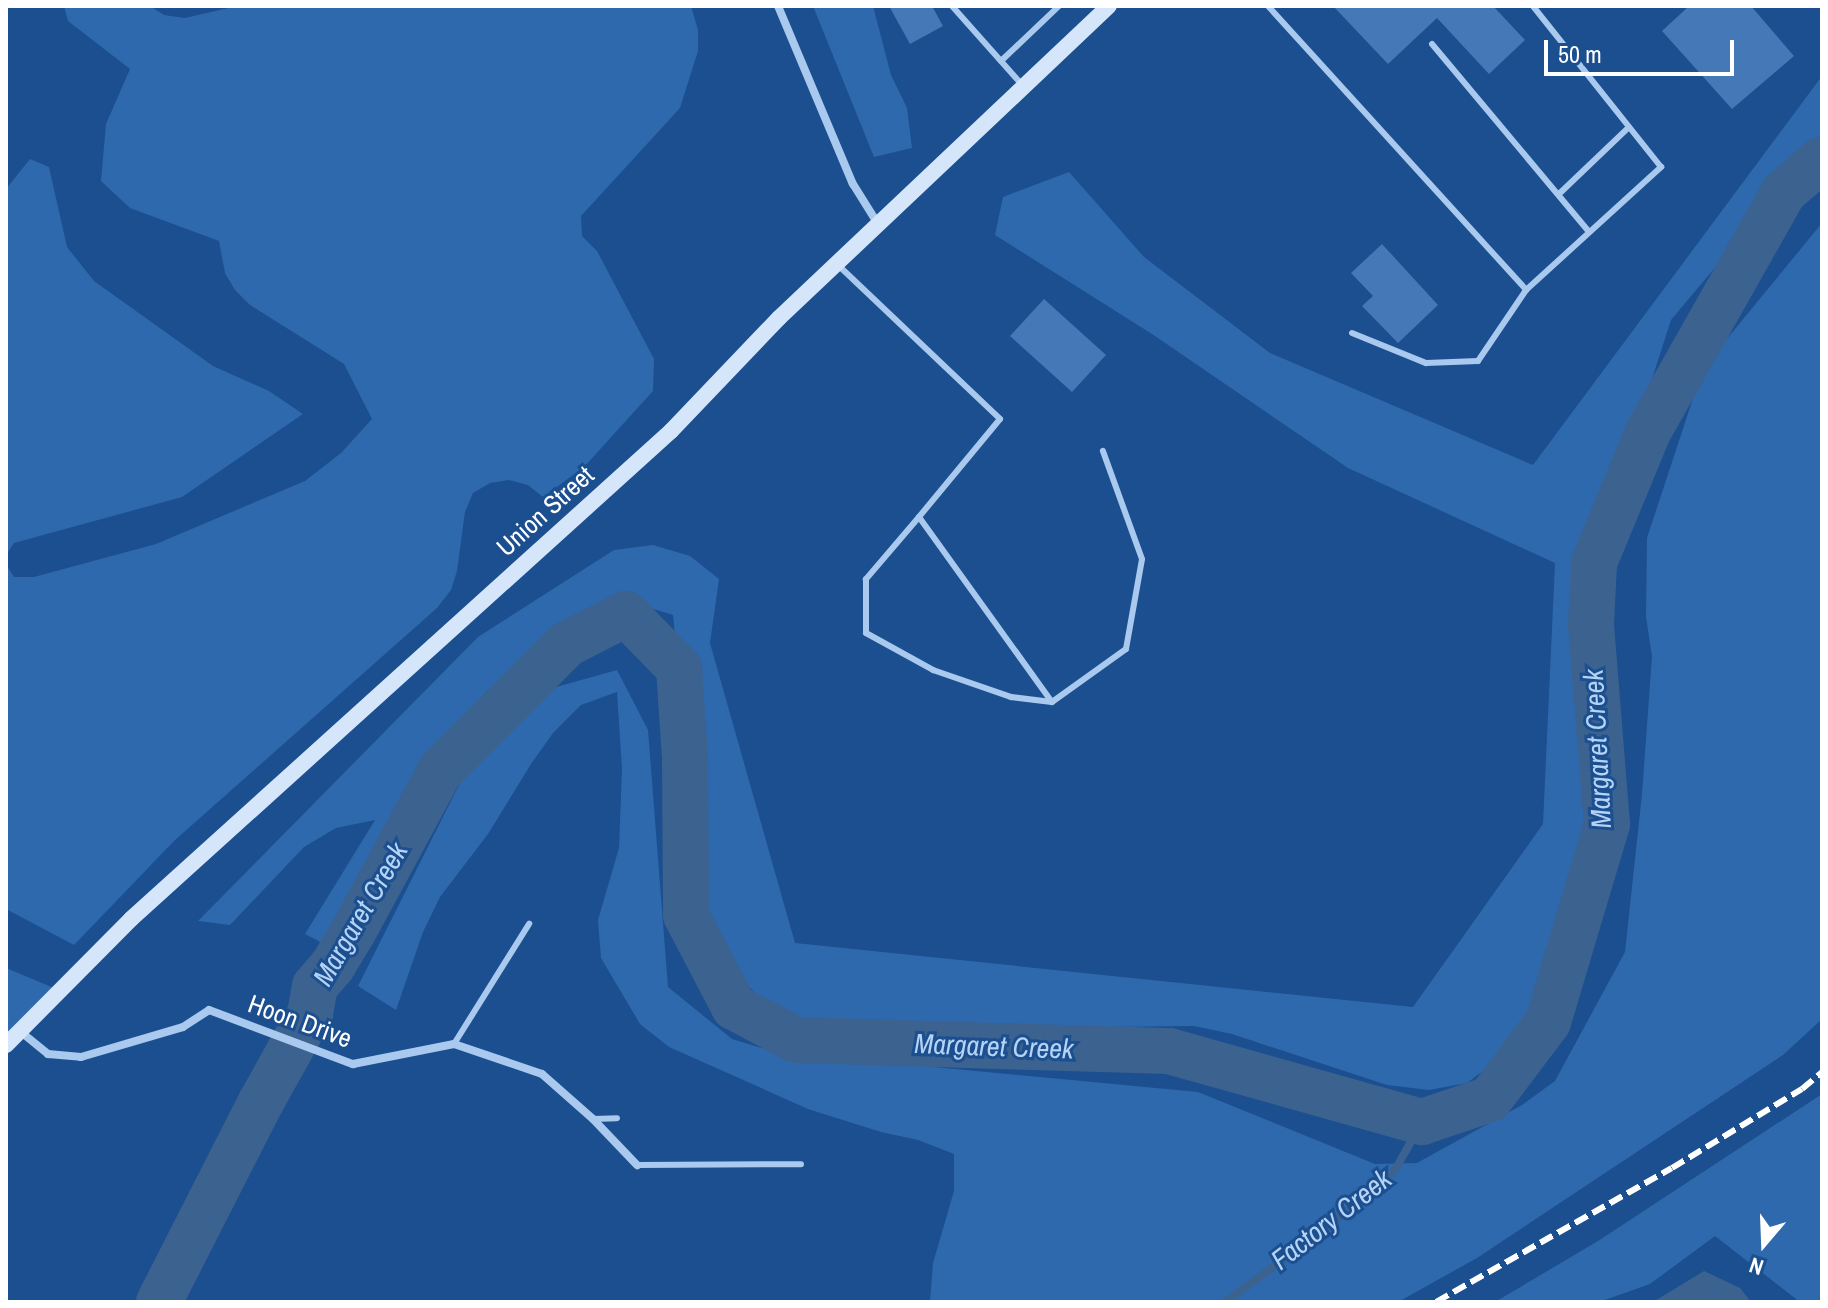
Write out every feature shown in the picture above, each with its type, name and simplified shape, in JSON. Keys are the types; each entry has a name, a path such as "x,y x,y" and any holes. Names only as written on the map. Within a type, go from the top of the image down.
{"main road":[{"name":"Union Street","path":"6,1045 131,919 671,431 773,323 1105,7"}],"street":[{"path":"778,6 853,184 878,224"},
{"name":"Hoon Drive","path":"21,1032 48,1054 81,1057 183,1027 209,1010 353,1064 454,1044"},
{"path":"454,1044 542,1074 593,1119 637,1165"}],"lane":[{"path":"952,6 1023,86"},
{"path":"1001,61 1059,6"},
{"path":"1268,6 1526,290"},
{"path":"1352,333 1426,363 1478,361 1526,290 1661,167 1533,6"},
{"path":"1432,44 1560,193 1589,232"},
{"path":"1560,193 1629,127"},
{"path":"837,263 1000,419 866,579 866,633 933,670 1011,697 1052,702 1126,649 1142,559 1103,451"},
{"path":"919,517 1052,702"},
{"path":"454,1044 529,924"},
{"path":"593,1119 617,1118"},
{"path":"637,1165 801,1164"}],"shaded area":[{"path":"64,6 150,6 164,15 185,18 237,6 691,6 698,30 698,51 680,108 581,216 582,236 597,251 654,359 653,391 584,467 543,497 528,485 509,480 490,483 473,493 465,512 457,571 451,590 437,608 174,841 74,945 6,909 6,564 14,577 34,577 156,544 305,481 341,453 372,419 344,364 250,305 235,290 225,273 219,241 130,208 101,181 106,124 130,69 68,21"},
{"path":"813,6 873,6 891,75 907,108 912,148 874,157"},
{"path":"1822,76 1822,140 1671,320 1615,494 1587,567 1601,788 1552,974 1510,1043 1467,1083 1429,1090 1387,1085 1232,1034 1194,1026 1025,1028 841,1021 821,1027 801,1024 766,1005 724,960 710,923 694,820 673,615 634,603 593,606 485,693 326,945 305,934 375,820 336,828 304,847 230,925 198,921 478,637 614,550 653,545 690,556 719,579 710,643 795,943 1413,1007 1543,824 1555,563 1348,468 1152,334 995,235 1003,197 1069,172 1144,257 1270,353 1533,465"},
{"path":"30,159 49,167 67,247 94,281 213,366 269,391 303,414 182,497 14,543 6,555 6,189"},
{"path":"1822,223 1822,1019 1783,1055 1477,1258 1398,1302 930,1302 933,1263 954,1191 954,1154 918,1140 808,1109 669,1047 640,1024 601,958 598,920 619,848 622,769 617,692 581,705 553,733 531,764 488,834 440,897 423,932 396,1010 358,986 465,773 489,740 549,689 617,670 648,730 668,987 732,1039 775,1052 1198,1092 1375,1164 1417,1163 1522,1105 1555,1081 1625,952 1642,794 1652,656 1646,617 1647,538 1703,368"},
{"path":"6,968 61,991 6,1045"},
{"path":"1822,1094 1822,1302 1800,1302 1715,1236 1650,1284 1599,1302 1495,1302 1598,1241"},
{"path":"1704,1271 1740,1288 1751,1302 1653,1302"}],"building":[{"path":"889,6 932,6 943,26 910,44"},
{"path":"1333,6 1493,6 1525,40 1489,74 1437,18 1388,64"},
{"path":"1689,6 1751,6 1794,56 1732,109 1662,31"},
{"path":"1382,244 1438,305 1398,343 1362,306 1373,296 1351,273"},
{"path":"1044,299 1106,355 1072,392 1010,336"}],"waterway":[{"name":"Margaret Creek","path":"159,1302 261,1102 310,1014 315,986 333,965 353,932 440,771 567,644 626,614 679,668 685,759 686,915 734,1007 796,1040 1169,1051 1422,1122 1490,1099 1548,1022 1607,824 1591,625 1594,563 1648,432 1784,192 1822,159"},
{"name":"Factory Creek","path":"1225,1302 1320,1233 1395,1170 1422,1122"}],"railway":[{"path":"1436,1302 1672,1168 1802,1089 1822,1072"}]}
